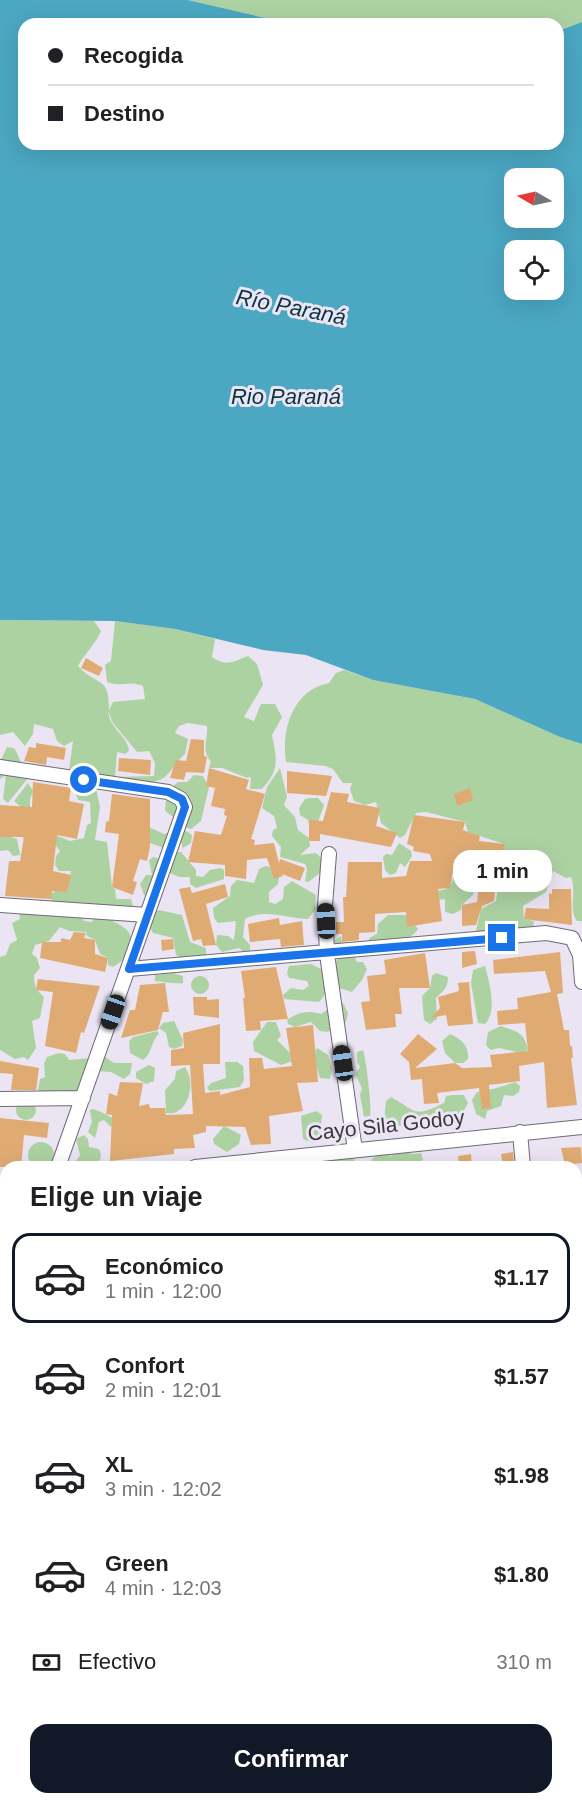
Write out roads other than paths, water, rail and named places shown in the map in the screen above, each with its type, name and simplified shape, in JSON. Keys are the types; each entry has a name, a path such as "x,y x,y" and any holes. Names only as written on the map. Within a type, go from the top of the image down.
{"street":[{"path":"0,767 168,792 182,799 185,807 184,816 60,1161"},
{"path":"329,854 325,905 327,954 355,1150"},
{"path":"0,905 147,915"},
{"path":"129,969 327,954 546,933 572,938 580,955 582,982"},
{"path":"0,1099 83,1098"},
{"name":"Cayo Sila Godoy","path":"290,1161 355,1150 582,1127"},
{"path":"520,1132 522,1161"}],"water":[{"name":"Rio Paraná","path":"0,0 188,0 265,18 18,18 18,150 564,150 564,29 582,22 582,744 560,737 475,699 373,680 306,655 263,650 175,629 115,621 0,620"}],"water label":[{"name":"Río Paraná","path":"291,307"}]}
